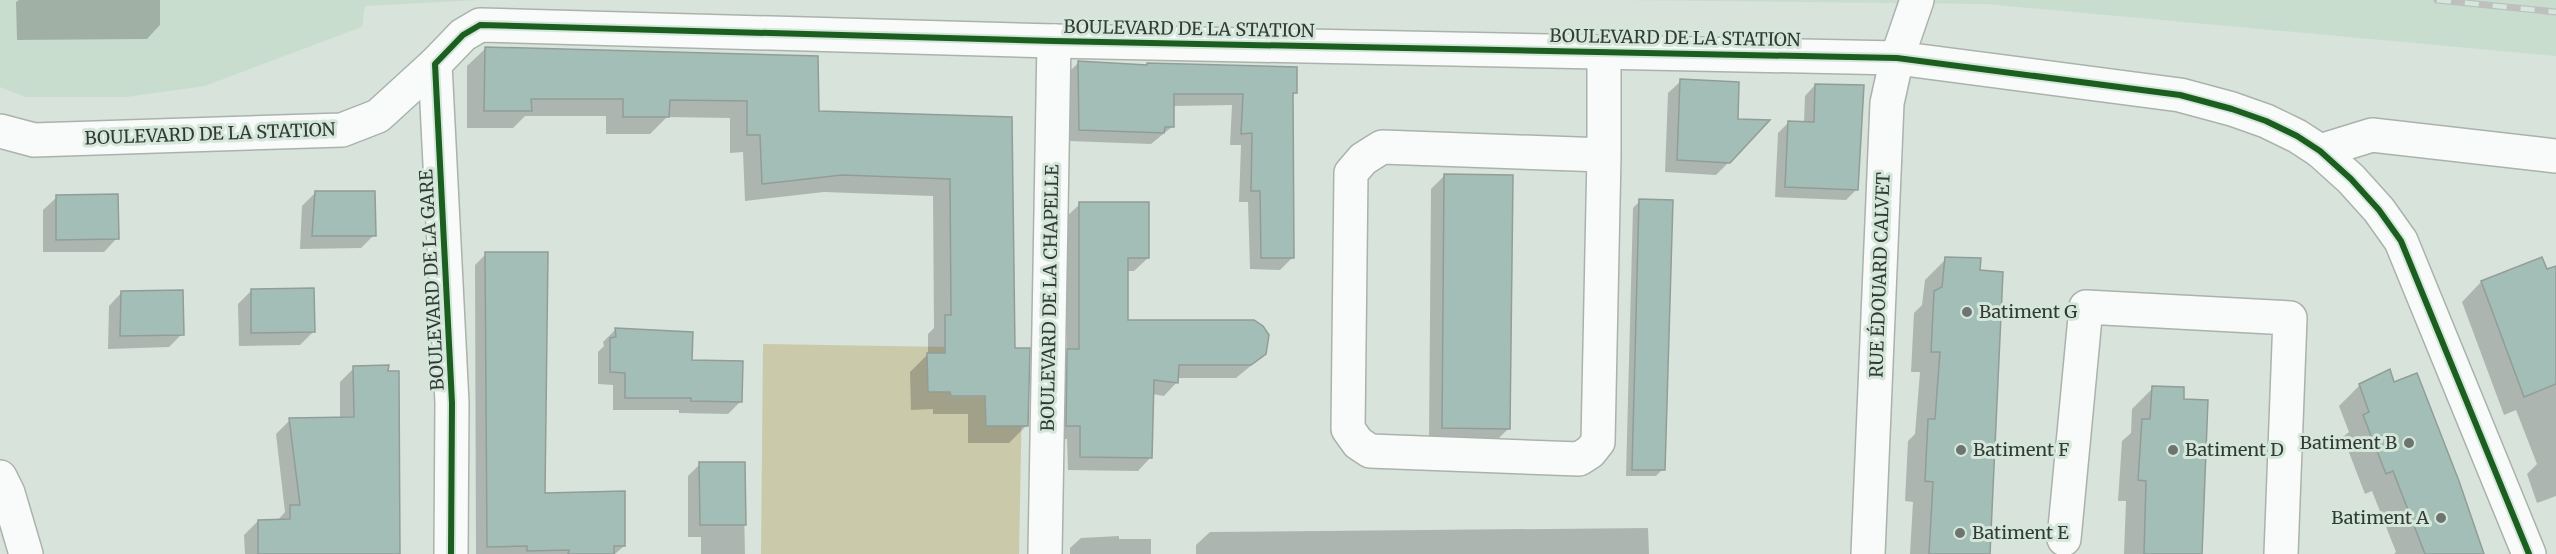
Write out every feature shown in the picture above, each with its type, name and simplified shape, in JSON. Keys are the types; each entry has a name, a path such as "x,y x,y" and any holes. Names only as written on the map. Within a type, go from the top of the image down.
{"street":[{"name":"RUE ÉDOUARD CALVET","path":"1868,554 1887,103 1897,58 1917,0"},
{"name":"BOULEVARD DE LA STATION","path":"0,131 34,140 342,130 378,116 463,35 480,25 1054,41 1897,58 2180,95 2232,109 2266,121 2297,136 2320,151 2351,178 2379,210 2401,241 2529,554"},
{"name":"BOULEVARD DE LA CHAPELLE","path":"1046,554 1054,41"},
{"path":"1604,52 1604,156 1598,442 1590,452 1579,459 1370,451 1358,443 1348,429 1351,173 1363,159 1382,147 1604,156"},
{"name":"BOULEVARD DE LA GARE","path":"435,64 452,403 451,554"},
{"path":"2320,151 2372,135 2556,156"},
{"path":"2064,539 2086,307 2290,318 2281,554"},
{"path":"3,489 26,554"}],"shaded area":[{"path":"0,0 479,0 365,6 362,27 205,86 126,97 25,97 0,87"},
{"path":"1621,0 2556,0 2556,56 1986,4"},
{"path":"763,344 950,347 950,397 1022,397 1019,554 761,554"}],"building":[{"path":"485,47 818,56 819,111 1012,117 1015,348 1030,348 1028,426 986,426 985,396 951,396 950,392 928,392 927,353 945,353 945,315 951,315 950,179 842,175 762,184 760,135 747,135 747,101 670,100 669,117 623,117 623,99 531,99 532,111 484,111"},
{"path":"1078,61 1147,65 1147,63 1297,67 1297,93 1293,93 1294,258 1261,258 1260,191 1251,191 1252,133 1241,134 1243,94 1174,94 1174,127 1165,127 1164,133 1079,130"},
{"path":"1680,79 1739,82 1738,119 1770,120 1730,163 1677,160"},
{"path":"1815,84 1864,85 1858,190 1785,187 1788,121 1814,122"},
{"path":"1444,174 1513,175 1510,429 1442,428"},
{"path":"315,191 375,191 376,236 312,236"},
{"path":"118,194 119,239 56,240 56,195"},
{"path":"1639,199 1673,200 1665,470 1632,470"},
{"path":"1079,202 1149,202 1149,258 1128,258 1128,320 1254,320 1263,326 1269,335 1266,354 1251,365 1179,365 1178,383 1154,380 1152,458 1080,457 1080,426 1066,426 1067,349 1079,349"},
{"path":"485,252 548,252 545,493 625,491 625,546 614,546 614,554 568,554 569,550 527,551 527,546 487,547"},
{"path":"1945,257 1981,258 1980,270 2003,272 1990,554 1929,554 1933,482 1925,481 1928,419 1935,419 1940,352 1931,352 1934,291 1942,287"},
{"path":"2542,257 2547,269 2556,266 2556,384 2524,397 2481,281"},
{"path":"314,288 315,332 251,333 251,289"},
{"path":"183,290 184,335 120,336 121,291"},
{"path":"615,328 693,332 692,360 743,361 742,402 691,401 691,398 625,398 625,373 610,372 610,338 616,337"},
{"path":"389,365 388,371 399,371 400,554 258,554 258,520 290,519 290,505 300,505 289,418 354,417 353,366"},
{"name":"Batiment B","path":"2390,369 2394,382 2417,373 2459,481 2484,554 2425,554 2393,471 2386,474 2363,415 2369,412 2359,384"},
{"name":"Batiment D","path":"2152,386 2184,387 2184,399 2208,400 2202,554 2144,554 2146,481 2138,480 2142,419 2150,419"},
{"path":"699,462 745,462 746,525 700,525"}],"railway":[{"path":"2437,0 2556,12"}],"cycle path":[{"path":"451,554 452,403 435,64 463,35 480,25 1054,41 1897,58 2180,95 2232,109 2266,121 2297,136 2320,151 2351,179 2379,210 2401,241 2529,554"}],"place":[{"name":"Batiment G","path":"1967,312"},
{"name":"Batiment B","path":"2409,443"},
{"name":"Batiment F","path":"1961,450"},
{"name":"Batiment D","path":"2173,450"},
{"name":"Batiment A","path":"2441,518"},
{"name":"Batiment E","path":"1960,533"}]}
